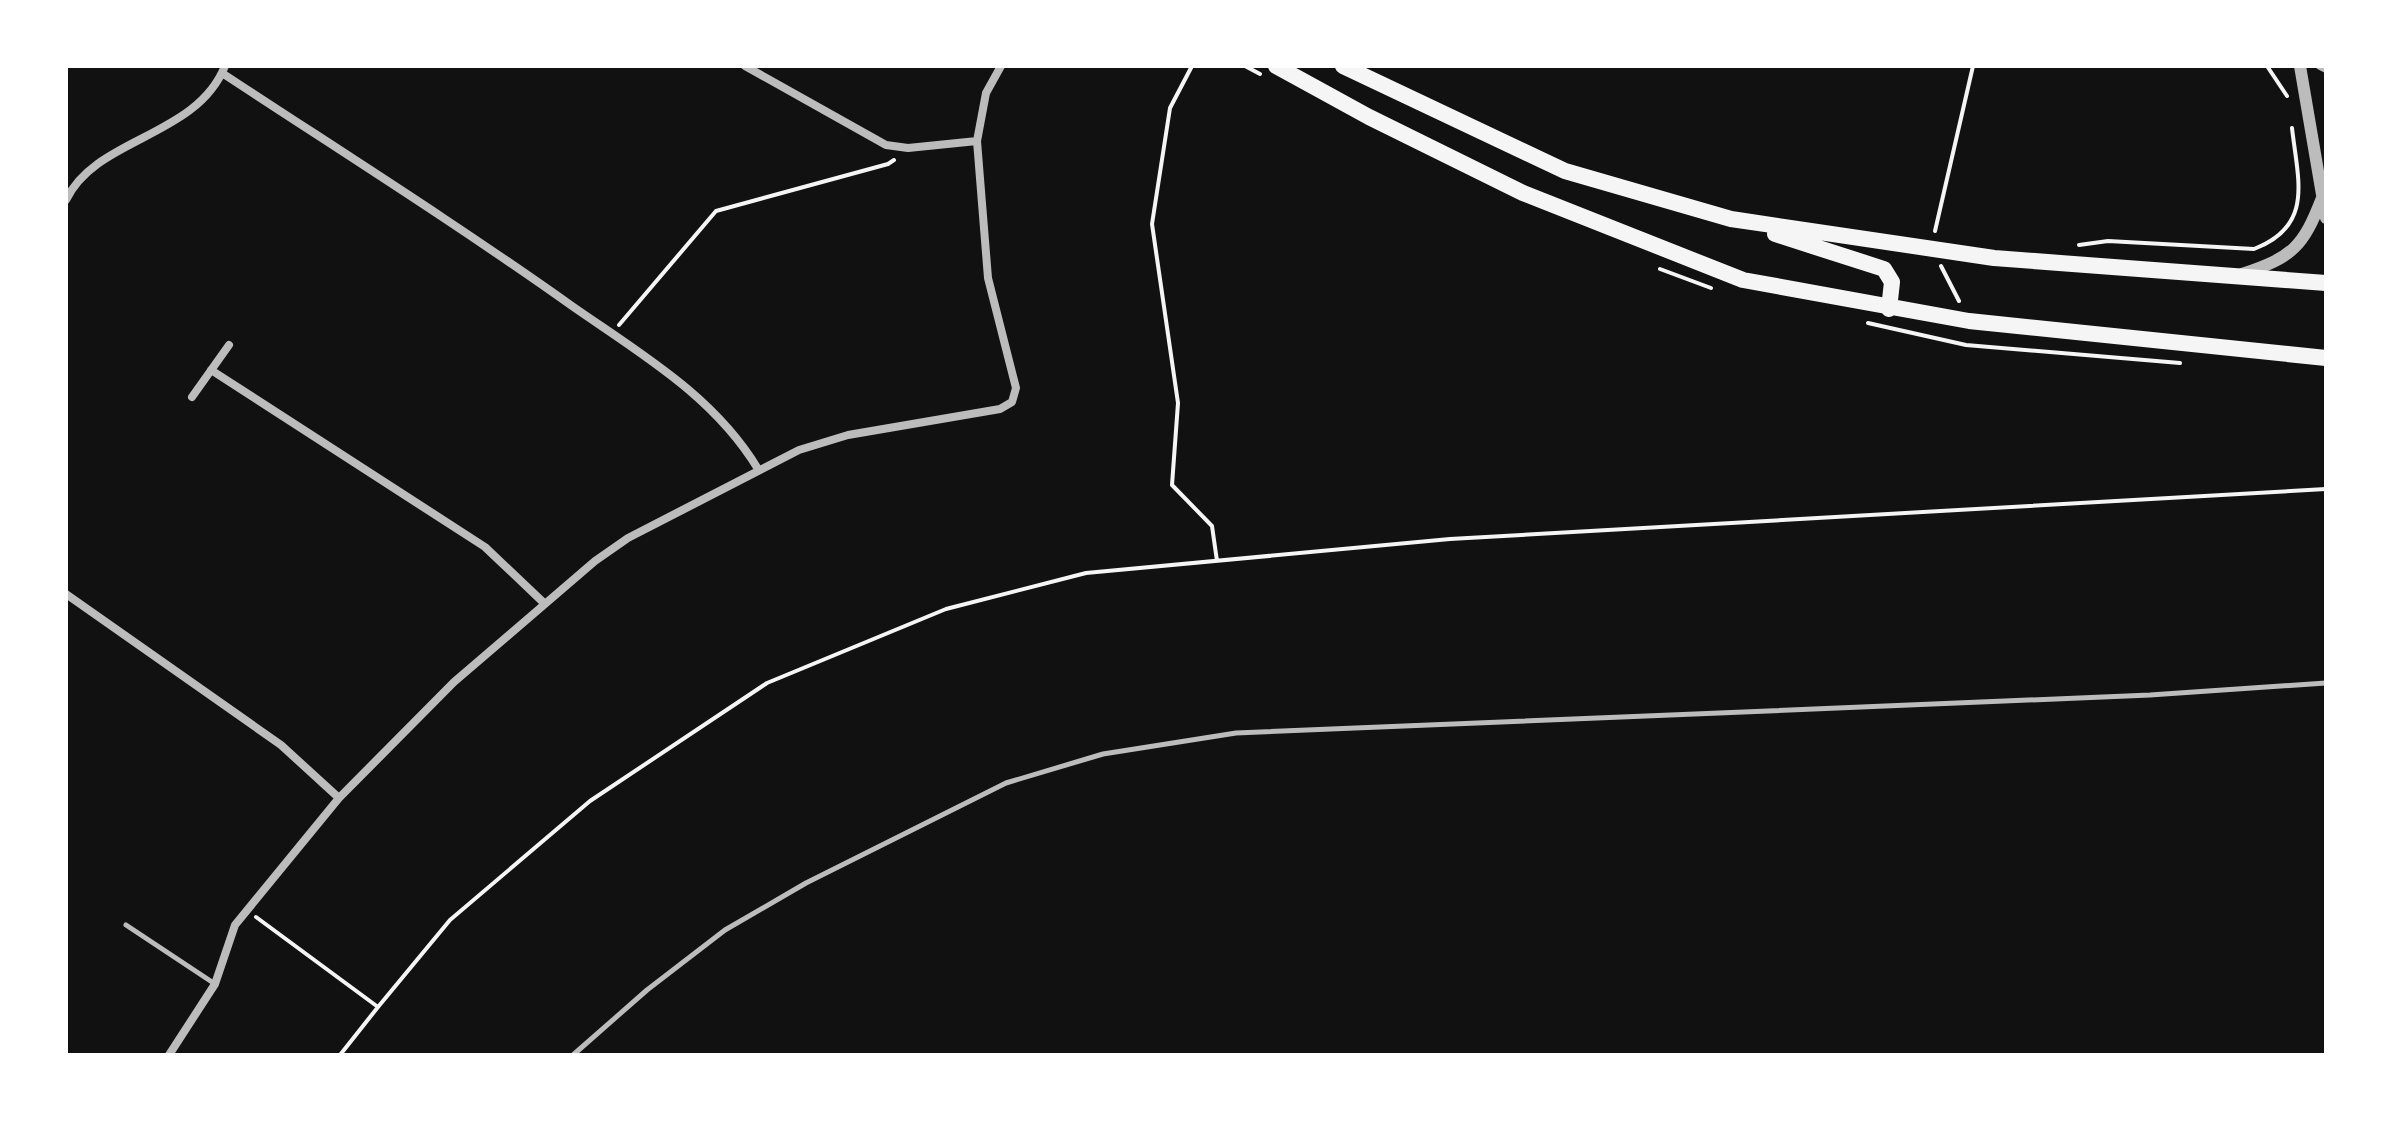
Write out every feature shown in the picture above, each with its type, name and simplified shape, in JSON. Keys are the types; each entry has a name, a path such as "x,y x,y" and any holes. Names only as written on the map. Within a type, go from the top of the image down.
{"highway":[{"path":"1276,66 1369,117 1523,193 1743,280 1889,309 1969,321 2321,355"},
{"path":"1343,66 1565,171 1731,219 1884,269 1893,293 1889,309"},
{"path":"1731,219 1934,242 1994,258 2326,283"}],"street":[{"path":"745,66 886,145 908,148 977,141"},
{"path":"169,1055 215,984 235,925 339,798 454,682 628,538 799,450 848,435 1000,409 1012,402 1016,388 988,278 977,141 986,93 1001,66"},
{"path":"2300,66 2326,218"},
{"path":"2320,66 2326,69"},
{"path":"66,200 75,182 92,168 199,104 224,70 685,385 722,418 758,469"},
{"path":"2236,276 2287,257 2298,248 2308,234 2323,198"},
{"path":"192,397 229,345"},
{"path":"211,370 485,547 545,604"},
{"path":"66,594 281,745 339,798"}],"lane":[{"path":"573,1055 647,990 725,930 806,883 1006,783 1103,754 1236,733 2150,695 2326,683"},
{"path":"126,925 215,984"}],"path":[{"path":"1192,66 1170,108 1152,224 1178,403 1172,485 1212,526 1217,561"},
{"path":"1966,345 1969,321 1934,242 1973,66"},
{"path":"2267,66 2288,102"},
{"path":"2065,244 2108,241 2254,249 2275,240 2289,226 2300,204 2292,125"},
{"path":"611,333 716,211 888,164 908,148"},
{"path":"1934,242 1948,237"},
{"path":"340,1055 450,920 590,801 767,683 946,609 1086,573 1450,539 2326,489"},
{"path":"247,911 378,1007"}]}
